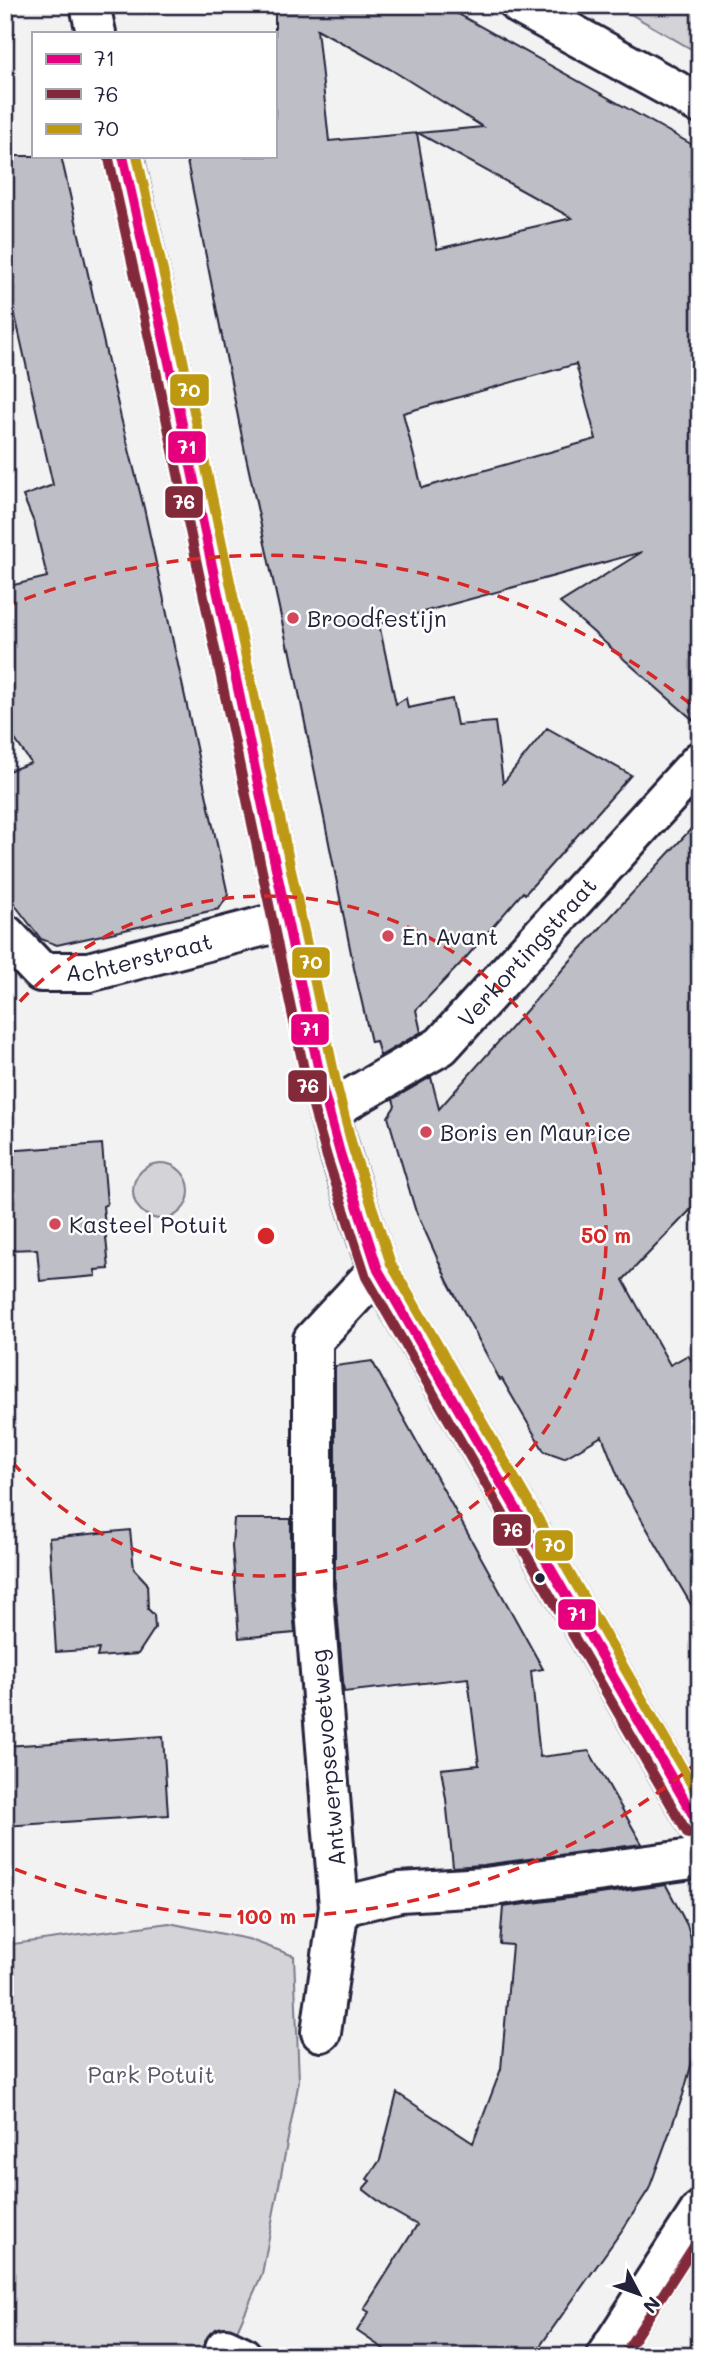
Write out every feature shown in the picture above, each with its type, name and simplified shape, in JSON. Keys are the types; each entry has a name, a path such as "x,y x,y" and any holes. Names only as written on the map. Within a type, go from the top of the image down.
{"street":[{"path":"90,5 96,32"},
{"path":"520,5 700,104"},
{"path":"123,158 169,358 287,920 330,1111 340,1153 378,1270 700,1827"},
{"name":"Verkortingstraat","path":"330,1111 441,1046 700,761"},
{"name":"Achterstraat","path":"5,933 41,972 89,972 287,920"},
{"name":"Antwerpsevoetweg","path":"321,2032 339,1907 313,1586 313,1340 378,1270"},
{"path":"339,1907 400,1892 485,1887 700,1858"},
{"path":"606,2356 700,2211"}],"green space":[{"path":"615,5 700,5 700,54"},
{"path":"156,1163 166,1163 181,1171 187,1180 187,1202 181,1211 166,1219 156,1219 138,1207 133,1196 133,1186 145,1168"},
{"name":"Park Potuit","path":"169,1923 248,1939 294,1956 299,2081 262,2274 226,2356 5,2356 5,1945"}],"building":[{"path":"275,5 442,5 700,149 700,726 560,603 642,552 379,624 396,704 406,698 408,708 452,699 457,725 495,722 503,783 547,728 631,775 525,894 523,892 416,1010 421,1032 380,1056 376,1041 371,1042 354,968 290,648 288,649 246,457 186,158 276,158","holes":["317,29 390,69 483,127 418,133 572,218 437,249 417,133 329,141","576,364 596,439 422,488 403,413"]},
{"path":"5,156 61,158 144,508 228,895 219,909 57,945 41,939 5,892 5,772 31,763 5,725 5,587 47,577 35,525 23,496 53,485 15,315 5,317"},
{"path":"700,819 700,1200 623,1280 670,1365 688,1355 700,1375 700,1620 621,1484 602,1436 564,1458 544,1451 502,1379 500,1380 448,1282 415,1209 388,1117 395,1106 393,1099 431,1077 439,1109"},
{"name":"Kasteel Potuit","path":"102,1144 107,1204 103,1206 109,1269 95,1270 96,1276 40,1281 37,1249 5,1250 5,1151"},
{"path":"372,1361 543,1669 531,1671 540,1757 589,1751 642,1844 453,1867 441,1769 479,1765 468,1678 344,1692 335,1585 335,1366"},
{"path":"234,1519 291,1519 291,1586 295,1633 239,1638 232,1546"},
{"path":"130,1530 134,1569 147,1583 148,1609 154,1615 155,1628 138,1654 97,1657 99,1649 56,1652 49,1538"},
{"path":"163,1736 168,1815 5,1826 5,1746"},
{"path":"666,1885 687,1925 700,1969 700,2033 683,2095 649,2189 533,2356 394,2356 357,2331 369,2312 364,2309 417,2225 389,2209 363,2189 380,2160 397,2093 473,2143 501,2069 512,1945 500,1944 503,1907"}],"transit line":[{"name":"71","path":"123,158 323,1090 340,1153 378,1270 700,1827"},
{"name":"70","path":"137,158 182,355 337,1087 353,1149 391,1264 700,1799"},
{"name":"76","path":"109,159 309,1093 366,1277 688,1834"},
{"name":"76","path":"623,2356 700,2237"}],"place":[{"name":"Broodfestijn","path":"293,618"},
{"name":"En Avant","path":"388,936"},
{"name":"Boris en Maurice","path":"426,1132"},
{"name":"Kasteel Potuit","path":"55,1224"}]}
